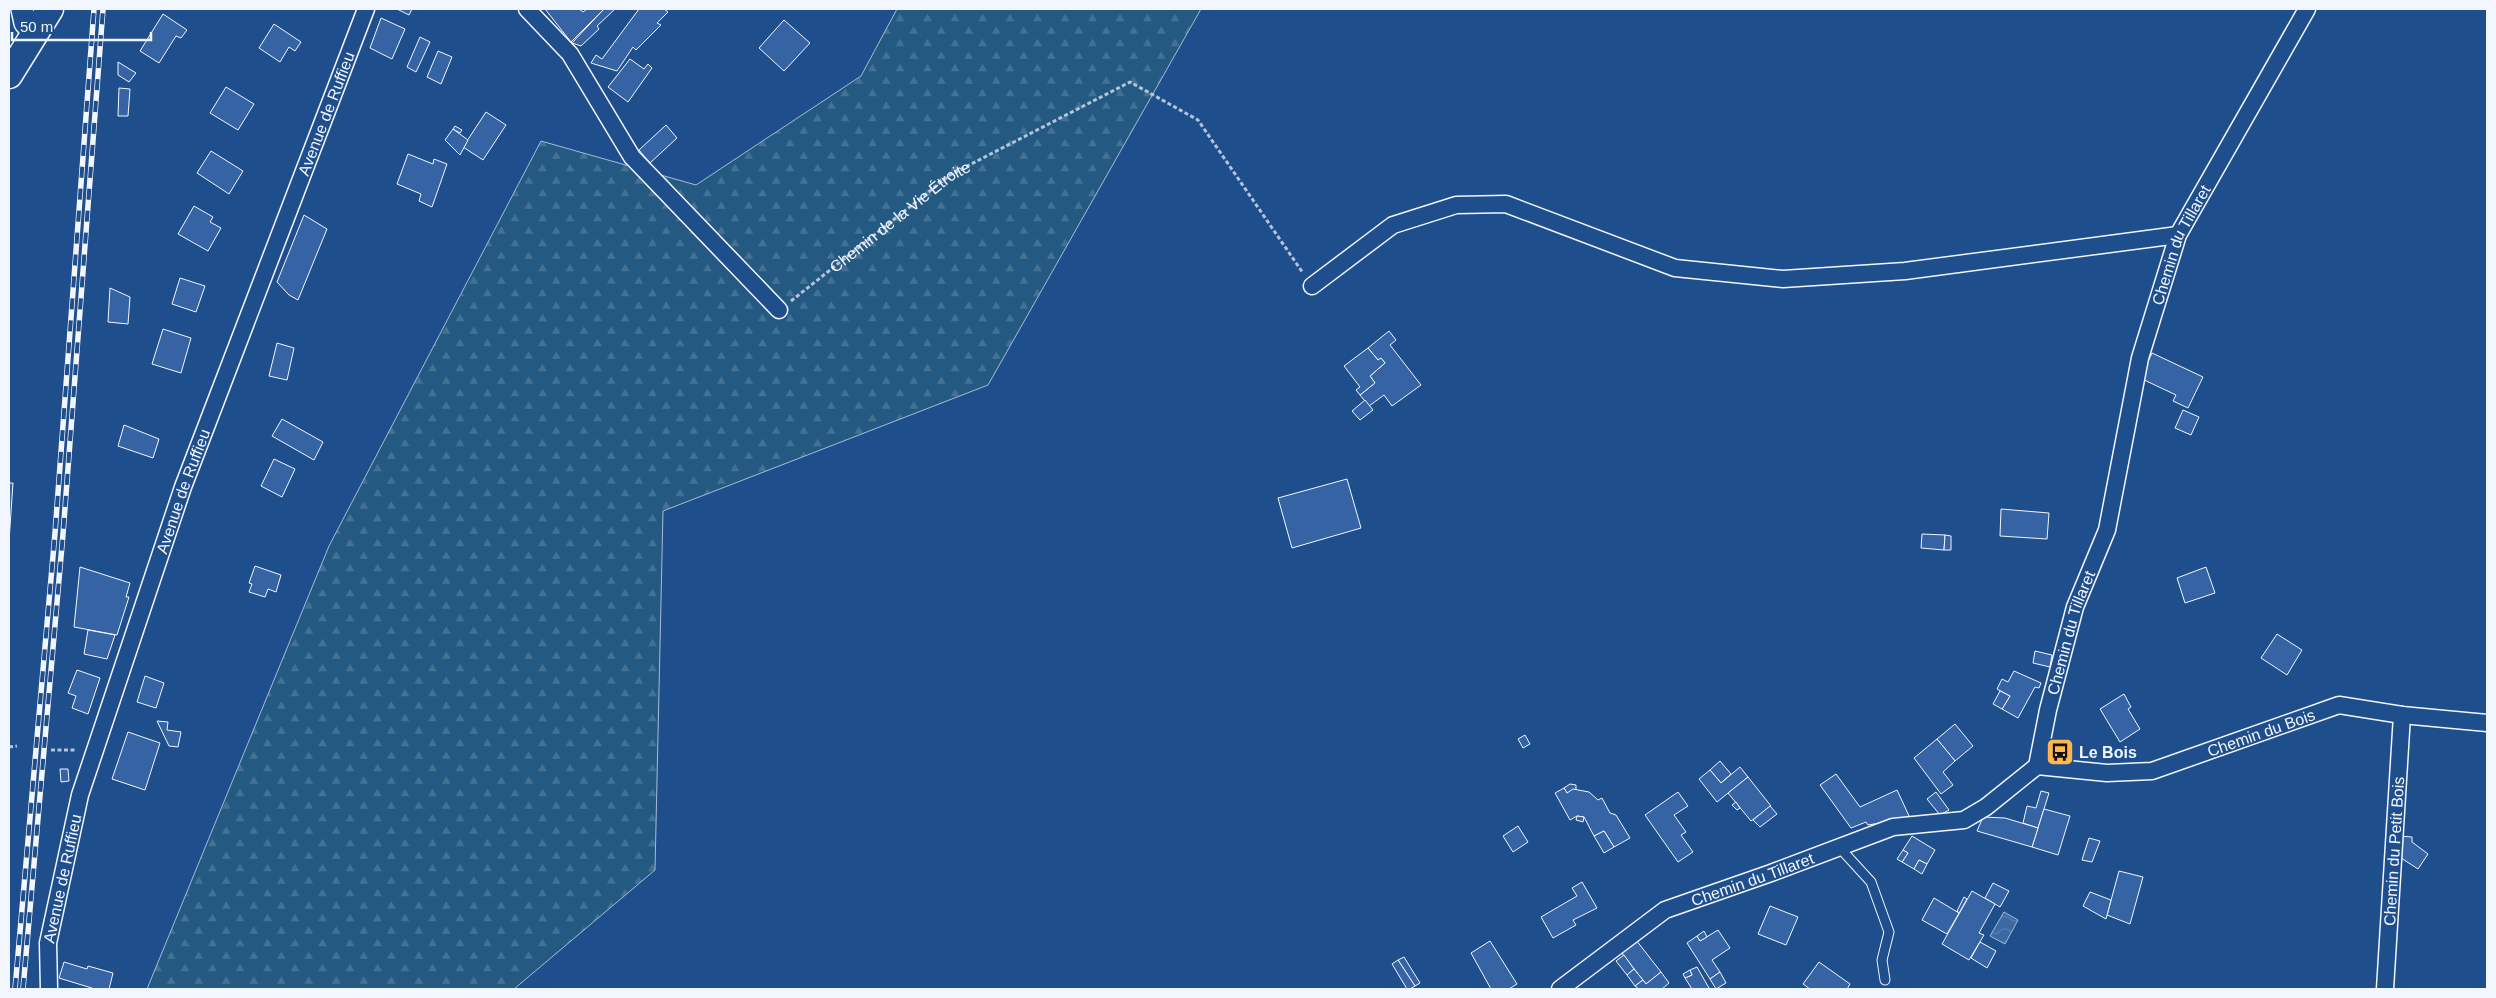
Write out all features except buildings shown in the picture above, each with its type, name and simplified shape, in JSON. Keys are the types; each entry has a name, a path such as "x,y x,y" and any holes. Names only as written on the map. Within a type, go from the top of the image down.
{"main road":[{"path":"9,75 50,9"}],"street":[{"path":"22,9 26,23 34,33"},
{"name":"Avenue de Ruffieu","path":"49,989 48,943 80,795 183,487 366,9"},
{"path":"527,9 570,54 632,157 779,310"},
{"name":"Chemin du Tillaret","path":"1560,989 1665,910 1893,827 1964,820 1986,807 2037,766 2048,710 2074,607 2107,530 2140,358 2178,235 2307,9"},
{"path":"1312,286 1393,225 1456,206 1506,204 1675,268 1782,279 1905,271 2178,235"},
{"name":"Chemin du Bois","path":"2037,766 2107,773 2152,771 2339,705 2402,715 2487,723"},
{"name":"Chemin du Petit Bois","path":"2385,989 2402,715"}],"lane":[{"path":"1839,847 1871,882 1889,932 1882,960 1885,980"}],"path":[{"name":"Chemin de la Vie Étroite","path":"779,310 950,175 1130,82 1198,120 1312,286"},
{"path":"9,747 17,746"},
{"path":"51,750 96,749"}],"green space":[{"path":"897,9 1201,9 988,385 663,511 655,870 514,989 147,989 329,546 541,141 696,185 861,76"}],"water":[{"path":"2004,912 2018,920 2005,944 1990,936"}],"railway":[{"path":"15,989 55,533 94,9"},
{"path":"23,989 63,534 103,9"}],"place":[{"name":"Le Bois","path":"2060,752"}]}
